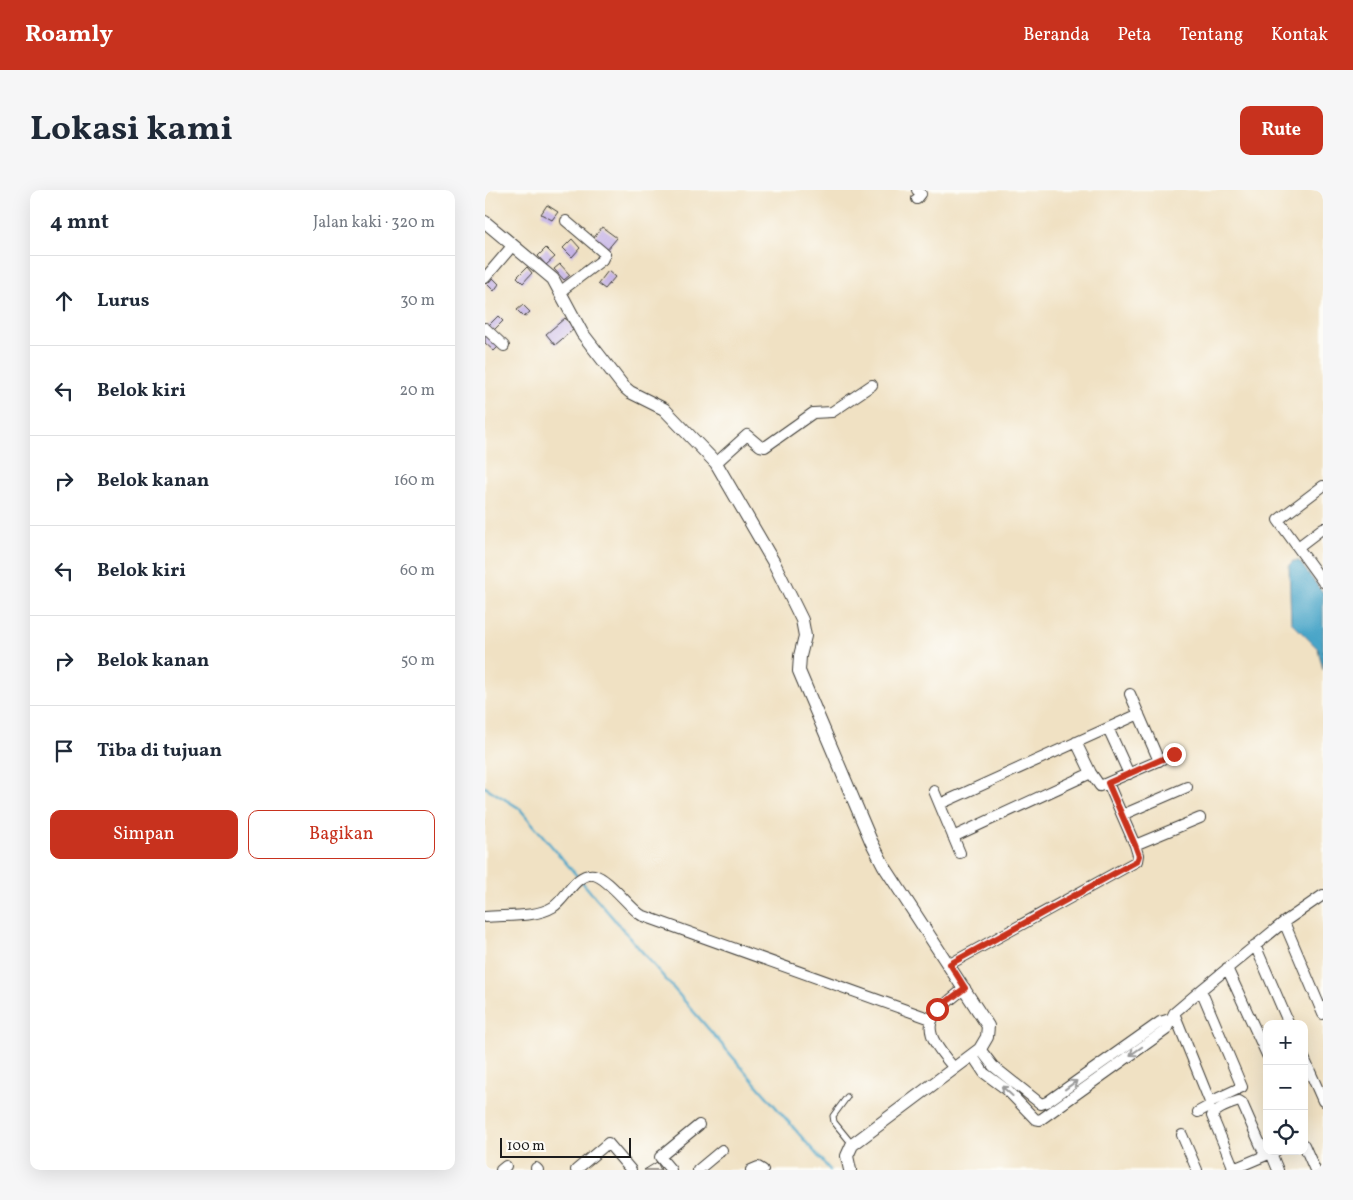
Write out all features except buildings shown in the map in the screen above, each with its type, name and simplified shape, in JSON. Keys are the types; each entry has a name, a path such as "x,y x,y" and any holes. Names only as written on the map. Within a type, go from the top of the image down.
{"street":[{"path":"561,291 602,260 605,254 566,221"},
{"path":"485,222 545,270 561,291 572,317 611,373 630,392 664,409 716,463 774,563 802,620 805,636 800,656 799,672 871,841 903,897 950,964 988,1026 987,1037 976,1052 852,1145 847,1156 850,1170"},
{"path":"485,278 513,245"},
{"path":"485,328 504,346"},
{"path":"716,463 747,436 760,446 765,446 813,413 832,412 872,385"},
{"path":"1322,577 1277,520 1323,486"},
{"path":"1298,547 1323,528"},
{"path":"1130,694 1159,761"},
{"path":"940,804 1139,714"},
{"path":"1108,728 1129,774"},
{"path":"1076,742 1098,785 1108,783 1174,754"},
{"path":"953,837 1091,773"},
{"path":"950,964 1136,862 1139,856 1108,783"},
{"path":"1122,815 1187,788"},
{"path":"934,791 960,853"},
{"path":"1135,845 1200,818"},
{"path":"485,917 540,913 554,907 582,877 594,875 605,882 631,908 641,914 931,1019"},
{"path":"976,1052 1041,1104 1047,1102 1159,1022 1172,1016 1255,945 1284,922 1323,896"},
{"path":"1284,922 1323,1014"},
{"path":"1255,945 1287,1020"},
{"path":"1227,968 1263,1046"},
{"path":"954,1068 935,1046 931,1036 931,1019 937,1009 965,988"},
{"path":"1198,1112 1209,1106 1210,1102 1242,1087 1201,990"},
{"path":"976,1052 984,1073 1007,1090 1035,1119 1040,1120 1167,1030 1172,1016"},
{"path":"1172,1016 1210,1102"},
{"path":"1307,1065 1323,1101"},
{"path":"1263,1139 1240,1101 1217,1110 1213,1116 1237,1169 1267,1155"},
{"path":"671,1170 660,1157 699,1124"},
{"path":"1183,1134 1197,1170"},
{"path":"581,1169 608,1143 631,1170"},
{"path":"698,1170 722,1150"},
{"path":"1308,1154 1315,1170"},
{"path":"1272,1155 1278,1170"},
{"path":"751,1170 758,1167 763,1170"}],"lane":[{"path":"847,1097 833,1116 834,1122 852,1145"}],"water":[{"path":"1293,561 1299,561 1323,593 1323,670 1318,649 1291,622 1289,565"}],"waterway":[{"path":"485,787 519,808 578,877"},
{"path":"582,882 830,1170"}],"route":[{"path":"937,1009 965,988 950,964 1138,860 1139,856 1135,845 1108,783 1174,754"}]}
